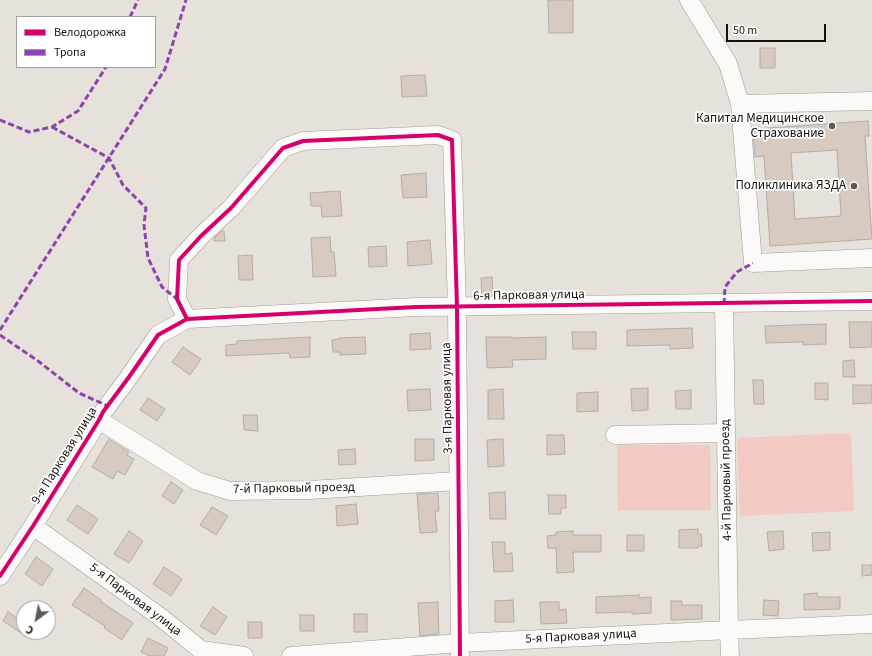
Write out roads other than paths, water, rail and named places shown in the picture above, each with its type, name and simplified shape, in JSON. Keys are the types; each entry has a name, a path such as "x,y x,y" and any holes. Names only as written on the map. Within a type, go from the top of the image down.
{"street":[{"path":"689,0 728,64 740,104 753,263 872,258"},
{"path":"740,104 872,101"},
{"name":"3-я Парковая улица","path":"187,318 177,299 179,260 201,236 231,208 283,148 303,141 430,135 438,135 452,140 457,307 460,650"},
{"name":"6-я Парковая улица","path":"187,318 416,307 872,301"},
{"name":"4-й Парковый проезд","path":"724,304 730,656"},
{"name":"9-я Парковая улица","path":"0,576 33,526 103,412 158,335 187,318"},
{"name":"7-й Парковый проезд","path":"99,420 197,480 230,491 309,490 458,481"},
{"path":"615,435 726,432"},
{"name":"5-я Парковая улица","path":"33,526 159,616 201,650 244,656"},
{"name":"5-я Парковая улица","path":"291,656 460,650 729,630 872,624"}],"place":[{"name":"Капитал Медицинское Страхование","path":"832,126"},
{"name":"Поликлиника ЯЗДА","path":"854,186"}]}
